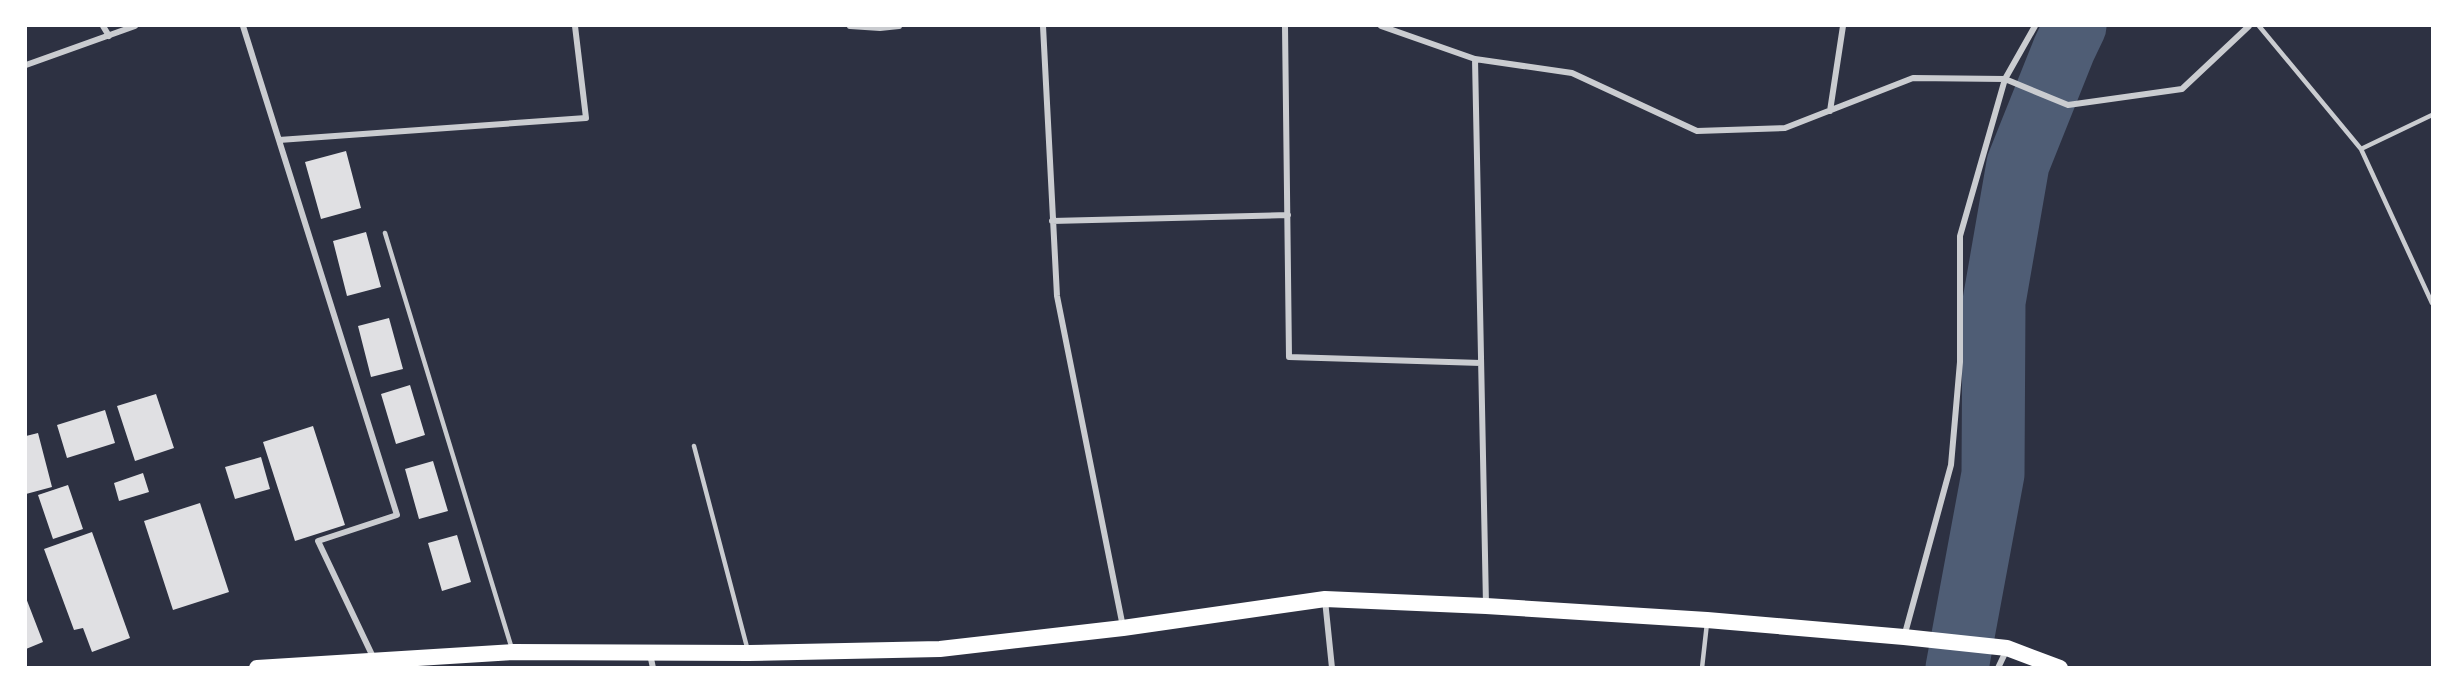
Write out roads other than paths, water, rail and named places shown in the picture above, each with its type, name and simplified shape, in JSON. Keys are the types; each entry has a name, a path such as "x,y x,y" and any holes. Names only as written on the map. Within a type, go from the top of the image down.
{"highway":[{"path":"257,668 513,652 651,660 749,653 940,649 1123,628 1325,599 1486,606 1707,620 1904,637 2007,648 2060,668"}],"street":[{"path":"103,26 109,36"},
{"path":"26,65 135,26"},
{"path":"243,26 397,514 318,541 374,659"},
{"path":"279,140 586,118 575,26"},
{"path":"850,26 880,28 899,26"},
{"path":"1044,26 1057,296 1123,628"},
{"path":"1285,26 1289,357 1481,363"},
{"path":"1381,26 1475,59 1572,73 1697,131 1785,128 1913,78 2005,79 2068,105 2182,89 2249,26"},
{"path":"1830,111 1843,26"},
{"path":"1904,637 1951,465 1960,362 1960,236 2005,79 2036,26"},
{"path":"1475,59 1486,606"},
{"path":"1052,221 1288,215"},
{"path":"1325,599 1332,668"},
{"path":"1998,668 2007,648"}],"lane":[{"path":"2259,26 2361,149 2432,299"},
{"path":"2361,149 2433,115"},
{"path":"385,233 513,652"},
{"path":"694,446 749,653"},
{"path":"1702,668 1707,620"}],"waterway":[{"path":"1957,668 1993,474 1994,302 2018,164 2075,26"}]}
